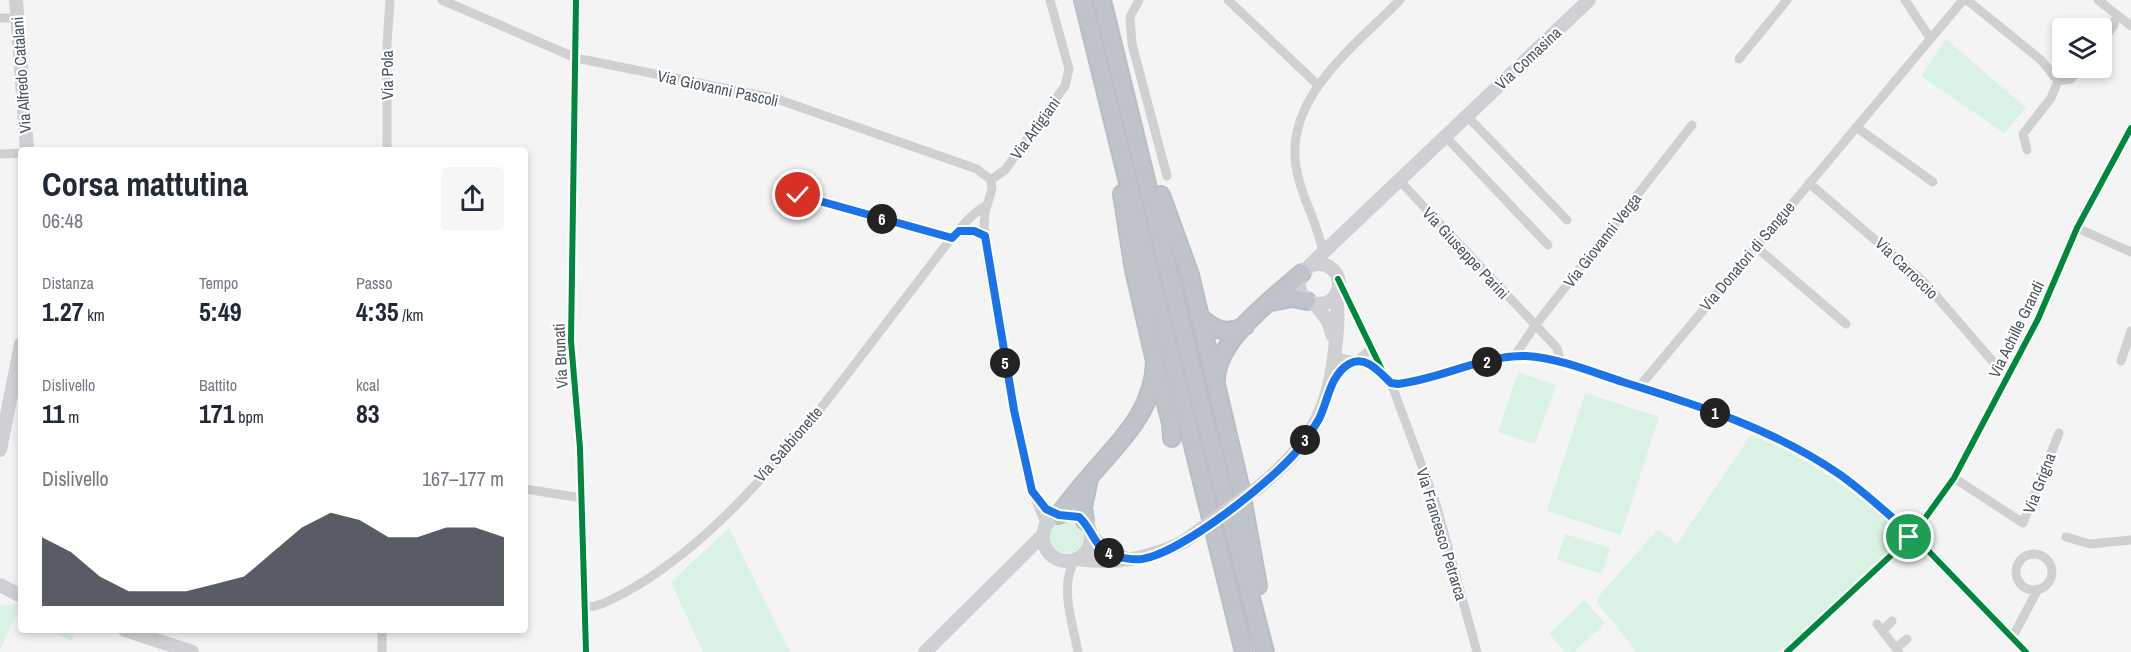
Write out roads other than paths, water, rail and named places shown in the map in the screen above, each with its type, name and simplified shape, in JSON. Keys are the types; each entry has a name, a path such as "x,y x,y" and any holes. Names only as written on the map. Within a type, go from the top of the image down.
{"highway":[{"path":"1083,0 1244,652"},
{"path":"1102,0 1202,410 1266,652"},
{"path":"1126,91 1134,104 1155,178 1185,260 1240,486 1266,624 1266,652"},
{"path":"1114,127 1134,270 1171,423 1172,438"},
{"path":"1215,386 1218,361 1245,326 1306,269"},
{"path":"1268,303 1280,298 1311,303"},
{"path":"1198,315 1212,328 1219,331 1237,330 1245,326"},
{"path":"1059,515 1123,439 1149,398 1155,361"},
{"path":"1088,529 1083,507 1090,476"}],"main road":[{"name":"Via Alfredo Catalani","path":"16,0 27,147"},
{"name":"Via Comasina","path":"1306,269 1398,179 1589,0"},
{"path":"1016,564 1038,558 1109,561 1142,559 1182,542 1259,487 1286,464 1318,421 1330,388 1336,280 1333,250 1339,237"},
{"path":"1334,346 1328,321 1298,285 1306,269 1322,264 1336,280"},
{"path":"1311,303 1328,302 1336,280"},
{"path":"0,450 18,359"},
{"path":"926,652 1016,564 1059,515 1073,514 1111,554 1142,559"},
{"path":"1076,559 1087,550 1088,529"},
{"path":"1045,530 1047,549 1058,559"},
{"path":"0,585 18,594"},
{"path":"0,599 18,596"},
{"path":"134,633 192,652"}],"street":[{"name":"Via Pola","path":"387,147 387,44 390,0"},
{"name":"Via Giovanni Pascoli","path":"442,0 576,58 774,98 977,169 991,180"},
{"name":"Via Brunati","path":"576,0 571,341 582,498 586,652"},
{"name":"Via Artigiani","path":"991,180 1005,170 1065,86 1069,69 1050,0"},
{"path":"1139,0 1130,17 1132,44 1167,176"},
{"path":"1228,0 1318,85"},
{"path":"1739,59 1787,0"},
{"path":"1905,0 1930,38"},
{"path":"1965,0 2041,60 2058,81"},
{"name":"Via Donatori di Sangue","path":"1640,387 1755,246 1930,38 1965,0"},
{"path":"2098,0 2131,26"},
{"path":"1323,254 1319,232 1299,184 1295,164 1297,137 1304,110 1318,85 1393,2"},
{"path":"2112,29 2115,25 2116,15"},
{"path":"0,18 17,18"},
{"path":"2058,81 2072,78"},
{"path":"2027,150 2023,134 2055,92 2058,81"},
{"path":"1467,116 1567,220"},
{"name":"Via Giovanni Verga","path":"1514,357 1534,327 1692,125"},
{"path":"1856,127 1933,182"},
{"name":"Via Achille Grandi","path":"1792,651 1912,534 1954,478 2038,319 2077,228 2131,128"},
{"path":"1445,136 1548,245"},
{"path":"0,154 18,153"},
{"name":"Via Giuseppe Parini","path":"1398,179 1534,327 1557,348 1562,363"},
{"path":"991,180 992,189 986,206 985,236 1014,410 1034,497 1045,530"},
{"name":"Via Carroccio","path":"1809,183 1924,282 1995,364"},
{"path":"798,195 956,235 974,231 985,236"},
{"name":"Via Sabbionette","path":"586,608 602,605 657,575 732,507 806,425 956,235 979,208 986,206"},
{"path":"2077,228 2131,252"},
{"path":"1755,246 1846,324"},
{"path":"1336,280 1383,372"},
{"path":"2121,361 2131,331"},
{"path":"1334,346 1340,358 1369,364 1383,372"},
{"path":"1330,388 1342,370 1372,347"},
{"path":"1391,383 1407,382 1514,357 1540,358 1640,387 1757,429 1800,450 1840,475 1912,534 2026,652"},
{"name":"Via Francesco Petrarca","path":"1383,372 1391,383 1436,504 1477,652"},
{"name":"Via Grigna","path":"1954,478 2023,523 2059,433"},
{"path":"528,489 582,498"},
{"path":"1034,497 1046,509 1059,515"},
{"path":"2066,537 2090,544 2131,540"},
{"path":"2012,638 2038,589 2049,581 2052,570 2047,559 2030,554 2017,565 2016,577 2023,586 2038,589"},
{"path":"1076,559 1070,567 1067,583 1078,652"},
{"path":"1892,621 1880,627 1898,650 1907,639"},
{"path":"381,633 382,652"}]}
